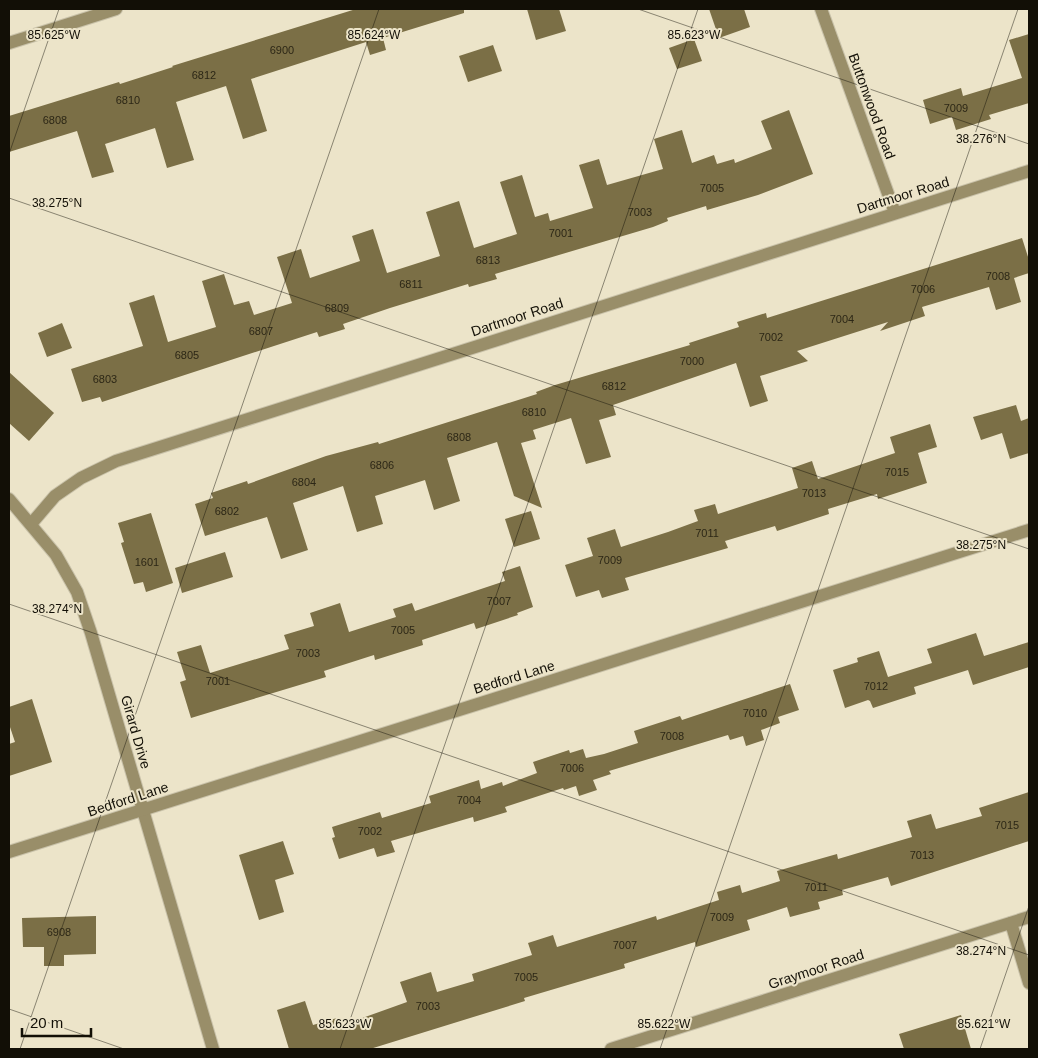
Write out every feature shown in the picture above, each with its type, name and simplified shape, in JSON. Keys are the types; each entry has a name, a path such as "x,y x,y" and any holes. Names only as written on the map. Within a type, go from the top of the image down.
{"street":[{"path":"9,43 116,9"},
{"name":"Buttonwood Road","path":"821,9 895,213"},
{"name":"Dartmoor Road","path":"31,524 55,496 81,478 116,460 1029,171"},
{"name":"Girard Drive","path":"9,499 56,555 76,592 91,633 213,1049"},
{"name":"Bedford Lane","path":"9,852 1029,530"},
{"name":"Graymoor Road","path":"611,1049 630,1046 1029,917"},
{"path":"1011,922 1029,984"}],"building":[{"path":"356,9 464,9 464,13 383,38 386,50 370,55 366,42 251,79 267,131 243,139 226,86 176,102 194,160 167,168 155,128 105,144 114,172 92,178 77,131 9,152 9,116 119,82 120,84"},
{"path":"527,9 559,9 566,31 536,40"},
{"path":"709,9 744,9 750,27 719,38"},
{"path":"1029,34 1029,103 989,115 991,119 956,130 952,117 930,124 923,100 961,88 963,96 1022,78 1009,40"},
{"path":"694,39 702,61 677,69 669,48"},
{"path":"493,45 502,71 468,82 459,56"},
{"path":"789,110 813,174 758,195 707,210 706,206 667,218 668,221 653,227 495,274 497,279 469,287 468,284 390,308 343,324 345,329 319,337 317,332 102,402 100,397 82,402 71,369 143,346 129,303 154,295 168,342 216,327 202,281 224,274 234,305 249,301 254,315 292,303 277,257 301,249 310,278 360,261 352,236 373,229 387,273 440,256 426,212 459,201 474,248 517,234 500,182 522,175 535,217 548,213 550,221 593,208 579,165 599,159 607,185 663,169 654,139 682,130 692,163 714,155 717,164 734,159 735,163 772,149 761,121"},
{"path":"1022,238 1029,260 1029,273 1014,278 1021,302 996,310 989,287 922,307 925,316 880,331 888,322 797,351 808,361 760,376 768,401 750,407 736,363 613,405 616,415 599,420 611,457 586,464 571,418 533,430 536,439 521,443 542,508 514,496 497,442 447,458 460,501 434,510 425,480 375,496 383,524 357,532 343,486 293,503 308,550 281,559 267,517 205,536 195,504 213,498 211,493 247,481 248,484 326,456 378,442 379,444 537,394 536,392 555,385 690,345 689,343 739,327 737,322 766,313 767,318"},
{"path":"62,323 72,348 47,357 38,333"},
{"path":"9,372 54,413 29,441 9,423"},
{"path":"1016,405 1021,421 1029,418 1029,453 1010,459 1002,433 981,440 973,417"},
{"path":"930,424 937,447 918,453 927,483 878,499 877,494 828,509 829,514 777,531 775,526 725,541 728,548 625,578 629,590 602,598 599,590 576,597 565,565 593,556 587,538 615,529 621,547 668,532 698,521 694,510 715,504 718,514 798,488 792,468 812,461 818,479 895,453 890,437"},
{"path":"531,511 540,539 514,547 505,519"},
{"path":"151,513 173,583 146,592 143,582 134,584 121,543 124,542 118,523"},
{"path":"225,552 233,577 182,593 175,568"},
{"path":"520,566 533,607 517,613 518,615 476,629 474,623 422,640 423,645 375,660 374,655 324,671 326,677 191,718 180,682 186,680 177,652 201,645 210,673 289,649 284,635 314,626 310,613 340,603 349,632 396,617 393,609 412,603 415,611 505,581 502,572"},
{"path":"976,633 984,656 1029,642 1029,667 973,685 968,670 914,687 916,694 873,708 868,700 845,708 833,670 858,662 857,658 879,651 888,677 932,663 927,649"},
{"path":"790,684 799,710 778,717 780,723 761,730 764,740 746,746 743,736 730,740 728,735 609,771 611,774 593,780 597,790 579,796 576,786 564,790 563,788 505,807 507,812 474,822 473,817 391,841 395,852 377,857 374,848 339,859 332,838 335,837 332,827 380,812 382,818 431,803 429,796 479,780 481,789 502,782 503,786 537,773 533,762 569,750 570,753 583,749 586,758 604,754 638,743 634,731 680,716 682,720"},
{"path":"32,699 52,762 9,776 9,744 15,742 9,724 9,707"},
{"path":"1029,792 1029,841 891,886 888,877 842,890 843,895 818,902 820,909 790,917 787,907 747,920 750,930 696,947 695,942 624,964 625,968 524,998 525,1001 370,1049 289,1049 277,1010 305,1001 313,1025 337,1018 340,1026 407,1002 400,982 431,972 437,992 474,981 472,974 532,955 528,943 553,935 557,947 656,916 657,920 719,900 717,892 740,885 742,893 780,881 777,871 837,854 838,859 912,837 907,821 931,814 936,829 982,816 979,808"},
{"path":"283,841 294,874 275,880 284,912 259,920 239,855"},
{"path":"96,916 96,954 64,955 64,966 44,966 44,947 23,947 22,918"},
{"path":"961,1015 971,1049 904,1049 899,1034"}]}
